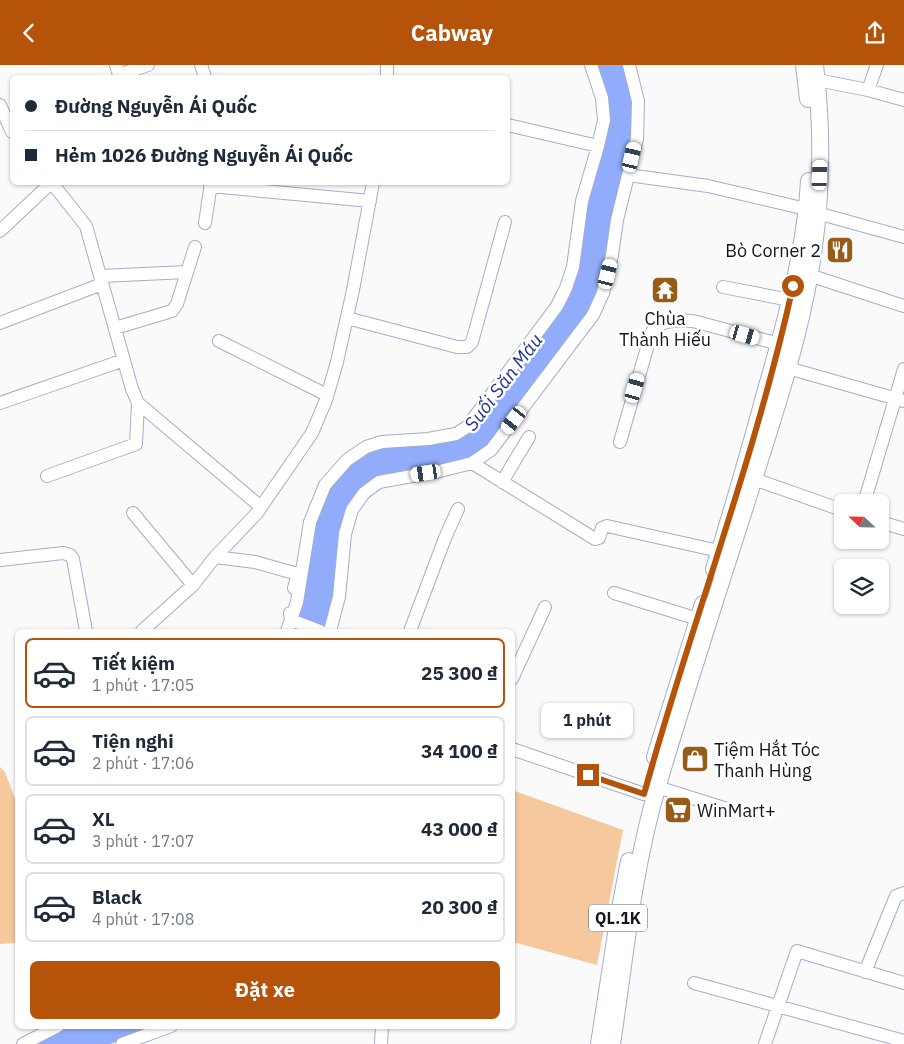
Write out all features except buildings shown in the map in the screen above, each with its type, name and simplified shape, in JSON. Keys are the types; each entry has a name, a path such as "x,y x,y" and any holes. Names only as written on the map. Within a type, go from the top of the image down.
{"main road":[{"name":"QL.1K","path":"600,1044 621,902 651,791 754,479 788,367 809,275 812,211 809,115 810,73"},
{"name":"QL.1K","path":"612,1044 651,791 666,716 720,551 779,344 812,211"}],"street":[{"path":"116,65 119,75 148,65"},
{"path":"289,626 297,603 310,522 325,485 347,460 366,447 382,442 428,439 456,434 466,427 557,306 566,289 573,267 582,201 604,120 602,98 591,65"},
{"path":"330,629 338,597 345,533 352,510 364,493 378,482 440,471 472,463 491,449 593,315 603,293 612,255 617,219 637,139 638,101 629,65"},
{"path":"868,90 877,65"},
{"path":"810,73 904,100"},
{"path":"0,106 10,128"},
{"path":"510,125 598,146"},
{"path":"628,175 708,186 812,211 904,237"},
{"path":"0,231 49,185"},
{"path":"47,476 136,444 138,403 132,389 86,227 53,185"},
{"path":"205,223 211,185"},
{"path":"220,185 370,201"},
{"path":"144,629 193,585 214,557 261,507 312,433 328,395 347,318 373,185"},
{"path":"347,318 458,347 467,347 472,342 505,222"},
{"path":"115,328 172,311 177,304 195,247"},
{"path":"0,323 102,280 187,272"},
{"path":"809,275 904,306"},
{"path":"723,287 790,300"},
{"path":"620,442 651,334 658,325 683,320 693,321 779,344"},
{"path":"219,341 328,395"},
{"path":"0,403 124,360"},
{"path":"788,367 900,400"},
{"path":"867,494 900,400 904,369"},
{"path":"138,403 261,507"},
{"path":"502,482 529,437"},
{"path":"472,463 595,539 600,538 602,528 607,526 720,551"},
{"path":"754,479 834,507"},
{"path":"411,629 458,509"},
{"path":"133,513 193,585"},
{"path":"889,525 904,529"},
{"path":"0,560 63,553 70,555 73,559 86,629"},
{"path":"214,557 255,562 294,573 297,577 290,607 289,626"},
{"path":"614,593 698,619"},
{"path":"515,672 545,607"},
{"path":"289,626 308,629"},
{"path":"515,750 651,791 727,809"},
{"path":"865,971 896,896 904,893"},
{"path":"765,1044 796,951 904,983"},
{"path":"694,983 904,1041"},
{"path":"23,1044 52,1029"},
{"path":"122,1044 164,1029"},
{"path":"381,1044 382,1029"}],"shaded area":[{"path":"0,767 5,772 15,799 15,943 0,944"},
{"path":"515,791 623,830 597,965 515,943"}],"water":[{"name":"Suối Săn Máu","path":"595,65 625,65 634,101 632,139 599,291 589,313 488,446 470,459 362,489 326,629 291,629 314,525 329,486 349,463 367,451 382,446 457,438 562,306 586,203 603,147"},
{"path":"64,1029 154,1029 110,1044 32,1044"}],"place":[{"name":"Bò Corner 2","path":"840,250"},
{"name":"Chùa Thành Hiếu","path":"665,290"},
{"name":"Tiệm Hắt Tóc Thanh Hùng","path":"695,759"},
{"name":"WinMart+","path":"678,810"}],"route":[{"path":"588,775 644,794 666,716 720,551 779,344 793,286"}]}
